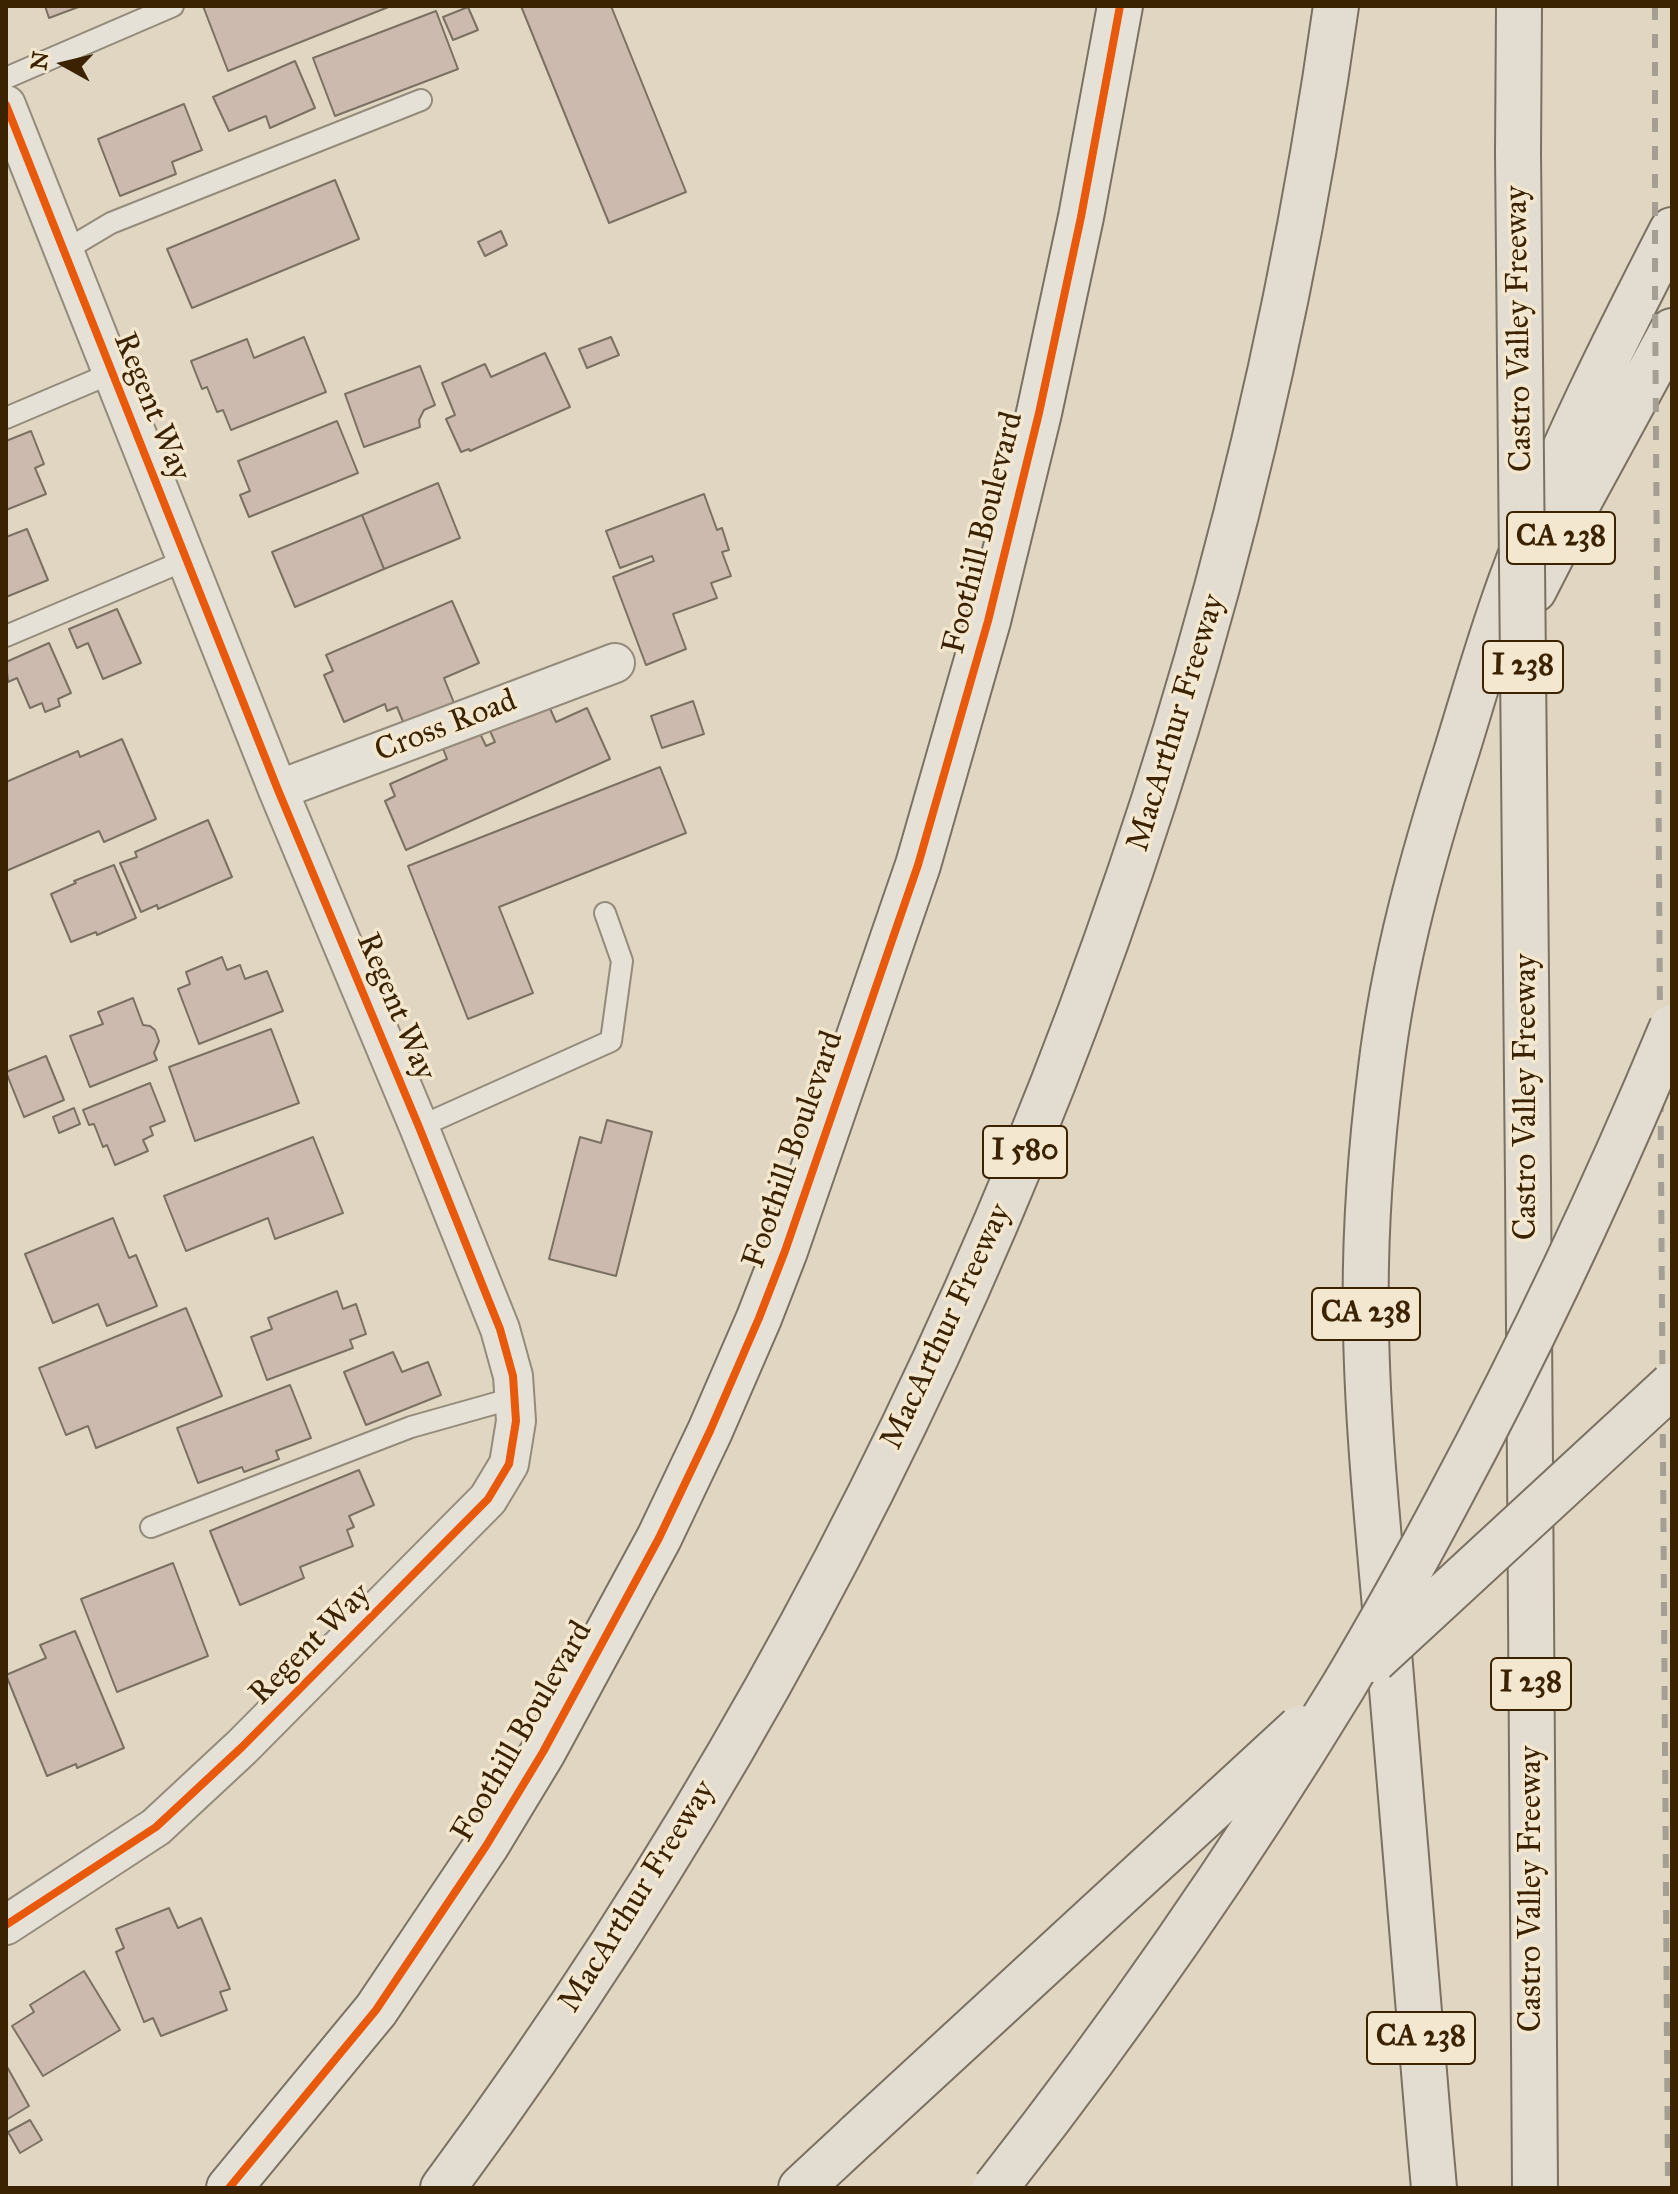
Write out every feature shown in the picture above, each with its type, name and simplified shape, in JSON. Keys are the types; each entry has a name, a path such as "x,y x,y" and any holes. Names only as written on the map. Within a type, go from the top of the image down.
{"highway":[{"path":"1325,6 1325,85"},
{"name":"MacArthur Freeway","path":"443,2188 590,1977 749,1716 900,1431 953,1320 1012,1184 1124,894 1209,622 1244,491 1289,290 1336,6"},
{"name":"Castro Valley Freeway","path":"1519,6 1535,2188"},
{"path":"1457,750 1493,632 1542,503 1591,392 1672,230"},
{"name":"CA 238","path":"1434,2188 1372,1458 1366,1347 1370,1174 1388,1015 1418,879 1457,750 1575,511 1672,331"},
{"path":"995,2188 1116,2030 1189,1926 1292,1770 1377,1630 1501,1402 1542,1319 1637,1112 1672,1027"},
{"path":"801,2188 1672,1385"}],"main road":[{"name":"Foothill Boulevard","path":"229,2188 376,2010 495,1833 543,1752 659,1538 759,1318 918,865 988,621 1039,413 1081,217 1120,6"}],"street":[{"name":"Regent Way","path":"6,1925 156,1827 242,1747 488,1499 509,1464 516,1421 513,1376 500,1329 278,790 64,251 10,129"},
{"name":"Cross Road","path":"278,790 615,663"}],"lane":[{"path":"6,78 173,6"},
{"path":"64,251 111,223 421,100"},
{"path":"6,418 112,373"},
{"path":"6,636 186,560"},
{"path":"419,1127 611,1041 622,961 605,913"},
{"path":"151,1527 411,1427 514,1398"}],"building":[{"path":"45,6 81,6 49,18"},
{"path":"203,6 391,6 228,71"},
{"path":"521,6 611,6 686,192 609,223"},
{"path":"468,7 478,30 453,40 443,17"},
{"path":"436,11 458,69 335,116 313,58"},
{"path":"295,61 315,108 270,128 266,116 229,131 213,97"},
{"path":"184,104 202,150 172,162 176,174 120,196 98,139"},
{"path":"335,180 359,239 192,308 167,249"},
{"path":"501,231 507,245 485,256 478,242"},
{"path":"304,337 326,392 231,430 223,410 217,412 207,387 202,389 191,361 247,339 254,358"},
{"path":"611,337 619,355 587,368 579,349"},
{"path":"545,353 570,407 470,451 461,452 446,419 455,415 442,383 485,364 491,377"},
{"path":"420,366 435,405 424,410 419,420 420,427 364,447 345,394"},
{"path":"337,421 358,473 249,517 240,495 250,491 238,461"},
{"path":"31,431 44,464 35,468 46,494 6,510 6,441"},
{"path":"438,483 460,538 384,569 362,515"},
{"path":"704,494 717,530 722,528 729,550 722,552 731,576 711,583 717,598 673,614 686,649 646,665 613,577 654,561 652,556 620,568 606,531"},
{"path":"362,515 384,569 295,607 272,552"},
{"path":"27,529 48,580 6,597 6,537"},
{"path":"452,601 479,663 444,678 456,708 406,729 397,707 387,711 385,704 344,722 324,675 333,671 326,655"},
{"path":"117,609 141,663 103,679 88,643 77,648 69,629"},
{"path":"49,643 71,693 58,699 60,706 45,712 42,703 30,708 17,678 8,682 6,662"},
{"path":"693,701 704,734 662,748 651,716"},
{"path":"548,704 556,722 587,708 610,759 406,850 385,801 395,796 390,784 447,759 440,741 476,725 486,746 495,742 490,731"},
{"path":"122,739 156,819 104,842 99,831 6,871 6,782 78,751 80,757"},
{"path":"660,767 686,833 499,907 533,993 468,1019 408,866"},
{"path":"208,820 232,877 158,909 157,905 141,912 120,863 137,857 135,852"},
{"path":"114,865 136,918 97,935 96,932 71,942 51,894"},
{"path":"222,957 227,970 240,965 245,979 267,971 283,1011 199,1044 178,989 190,984 186,972"},
{"path":"133,998 143,1025 155,1030 159,1041 154,1053 157,1060 90,1087 70,1036 103,1024 98,1012"},
{"path":"271,1029 299,1103 195,1141 169,1067"},
{"path":"46,1056 64,1100 24,1117 6,1072"},
{"path":"150,1083 165,1121 150,1127 153,1135 143,1140 148,1151 115,1165 107,1145 103,1147 94,1124 89,1125 83,1110"},
{"path":"74,1108 80,1124 59,1133 53,1117"},
{"path":"607,1120 652,1132 616,1276 549,1259 580,1137 601,1143"},
{"path":"313,1137 343,1213 275,1239 268,1218 186,1251 164,1196"},
{"path":"113,1218 129,1258 136,1255 157,1306 107,1326 98,1304 53,1323 25,1254"},
{"path":"337,1291 343,1309 356,1304 366,1334 350,1340 353,1348 267,1380 251,1337 272,1329 268,1318"},
{"path":"186,1308 222,1396 96,1448 88,1426 66,1435 39,1368"},
{"path":"393,1352 402,1372 428,1362 441,1395 366,1425 344,1372"},
{"path":"290,1385 311,1438 276,1451 279,1459 244,1472 242,1467 198,1483 177,1428"},
{"path":"359,1470 374,1505 349,1516 354,1527 347,1530 353,1546 300,1567 304,1578 240,1605 210,1531"},
{"path":"173,1563 208,1656 117,1692 81,1599"},
{"path":"75,1631 124,1748 77,1768 76,1764 47,1776 6,1675 46,1658 40,1645"},
{"path":"169,1908 178,1928 201,1918 230,1989 220,1992 227,2010 161,2036 153,2018 144,2022 116,1952 124,1948 116,1929"},
{"path":"84,1971 120,2030 43,2076 12,2026 34,2012 30,2005"},
{"path":"6,2065 29,2106 6,2120"},
{"path":"30,2120 42,2140 20,2153 8,2132"}],"railway":[{"path":"1655,6 1668,2188"}],"cycle path":[{"path":"229,2188 376,2010 486,1846 543,1752 659,1538 759,1318 918,865 988,621 1039,413 1081,217 1120,6"},
{"path":"6,105 278,790 500,1329 513,1376 516,1421 509,1464 488,1499 242,1747 156,1827 6,1925"}]}
